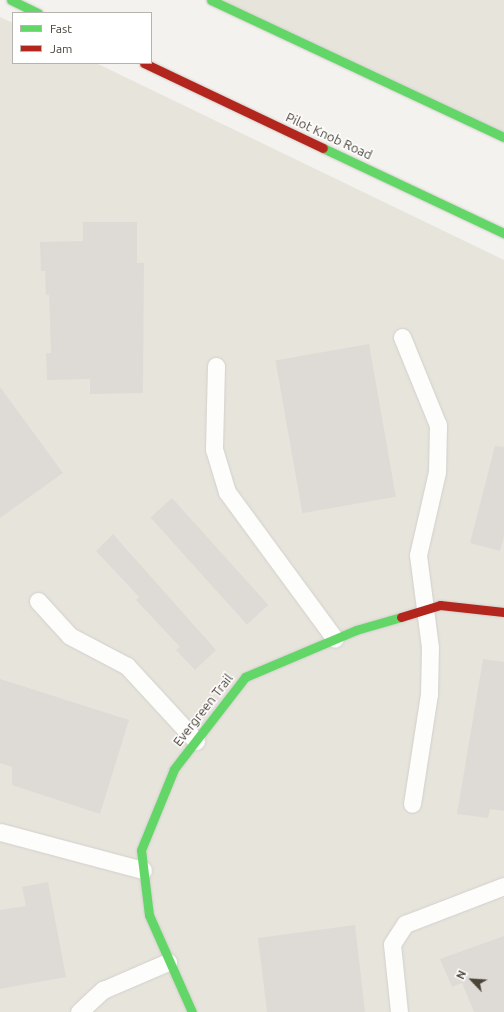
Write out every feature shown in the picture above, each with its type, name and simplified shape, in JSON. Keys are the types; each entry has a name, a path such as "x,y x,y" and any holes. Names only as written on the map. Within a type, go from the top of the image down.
{"main road":[{"path":"11,0 36,12"},
{"path":"211,0 504,137"},
{"name":"Pilot Knob Road","path":"146,64 504,233"},
{"name":"Evergreen Trail","path":"192,1012 168,962 149,915 141,850 174,769 245,678 335,639 440,605 504,612"}],"lane":[{"path":"402,337 438,425 437,472 418,555 427,609 429,694 412,804"},
{"path":"216,366 214,449 227,492 335,639"},
{"path":"38,601 70,636 127,666 196,741"},
{"path":"0,832 143,870"},
{"path":"399,1012 392,944 405,924 504,886"},
{"path":"79,1012 103,990 168,962"}],"shaded area":[{"path":"213,0 504,0 504,137"},
{"path":"0,17 12,23 12,64 98,64 504,260 504,1012 0,1012"}],"building":[{"path":"83,222 137,222 137,263 144,263 143,393 90,394 90,379 47,380 46,353 51,353 49,295 46,295 45,271 41,271 40,242 83,241"},
{"path":"369,344 396,497 302,513 275,360"},
{"path":"0,387 63,473 0,518"},
{"path":"495,446 504,447 504,536 500,551 470,543"},
{"path":"172,498 268,605 247,624 150,517"},
{"path":"113,534 216,650 195,670 176,650 180,647 136,600 139,597 96,551"},
{"path":"483,659 504,662 504,811 490,809 488,818 457,814"},
{"path":"0,679 129,720 100,814 12,785 12,767 0,763"},
{"path":"48,882 66,977 0,989 0,910 26,906 22,887"},
{"path":"355,925 365,1012 267,1012 258,938"},
{"path":"504,936 504,1012 474,1012 462,983 452,987 440,959"}],"traffic: fast":[{"path":"11,0 36,12"},
{"path":"211,0 504,137"},
{"path":"323,148 504,233"},
{"path":"192,1012 149,915 141,850 174,769 245,677 356,630 401,617"}],"traffic: jam":[{"path":"146,64 323,148"},
{"path":"401,617 440,605 504,612"}]}
